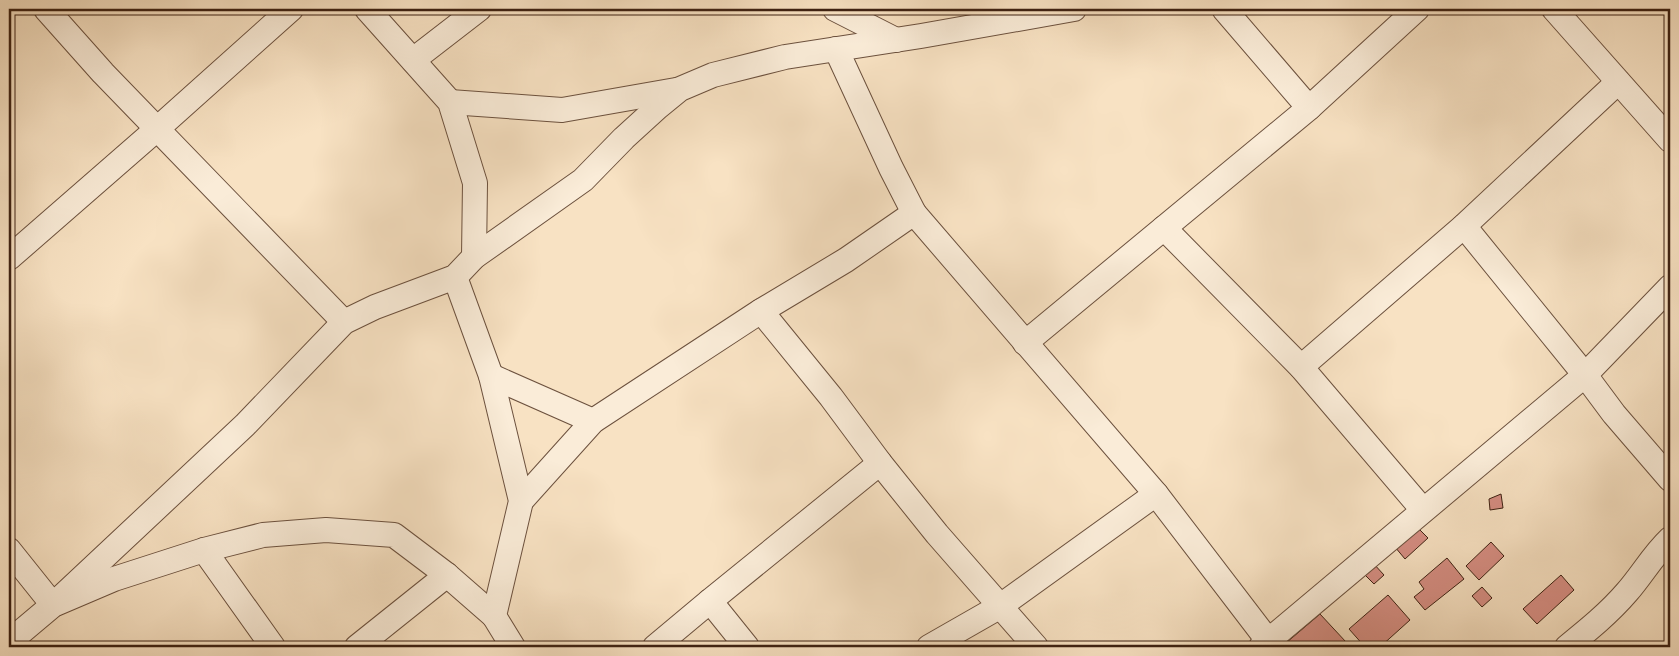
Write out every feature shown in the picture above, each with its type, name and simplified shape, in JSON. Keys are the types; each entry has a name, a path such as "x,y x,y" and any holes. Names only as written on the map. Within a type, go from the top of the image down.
{"street":[{"path":"46,9 103,73 344,322"},
{"path":"9,258 291,9"},
{"path":"367,9 450,102 475,183 474,257"},
{"path":"413,60 478,9"},
{"path":"835,9 896,40"},
{"path":"450,102 562,110 680,89 713,75 785,57 896,40 983,16 1074,9"},
{"path":"1224,9 1308,108"},
{"path":"1025,343 1308,108 1417,9"},
{"path":"1554,9 1670,140"},
{"path":"836,49 914,213 1156,494 1267,645 1423,510 1585,375 1670,287"},
{"path":"1301,367 1464,226 1618,82"},
{"path":"9,642 53,605 245,425 344,322 375,307 455,277 474,257 584,180 631,132 680,89"},
{"path":"521,501 593,422 761,311 846,260 914,213"},
{"path":"1464,226 1585,375 1614,414 1670,479"},
{"path":"1164,228 1301,367 1423,510"},
{"path":"455,277 491,376 521,501 494,616"},
{"path":"761,311 831,397 880,463 937,534 1036,647"},
{"path":"491,376 593,422"},
{"path":"655,647 710,600 880,463"},
{"path":"929,647 999,607 1156,494"},
{"path":"53,605 114,579 204,550 263,534 326,530 394,535 447,575 494,616 512,647"},
{"path":"1567,647 1609,612 1670,539"},
{"path":"9,550 53,605"},
{"path":"204,550 273,647"},
{"path":"357,647 447,575"},
{"path":"710,600 746,647"}],"building":[{"path":"1501,494 1503,508 1490,510 1489,499"},
{"path":"1417,527 1428,538 1405,559 1395,547"},
{"path":"1491,542 1504,556 1479,580 1466,566"},
{"path":"1447,558 1464,579 1425,610 1414,597 1424,589 1419,582"},
{"path":"1373,563 1384,575 1374,584 1363,573"},
{"path":"1561,575 1574,590 1537,624 1523,609"},
{"path":"1482,587 1492,598 1482,607 1472,596"},
{"path":"1388,595 1410,620 1380,647 1365,647 1349,629"},
{"path":"1320,614 1346,642 1340,647 1290,647 1286,643"}]}
